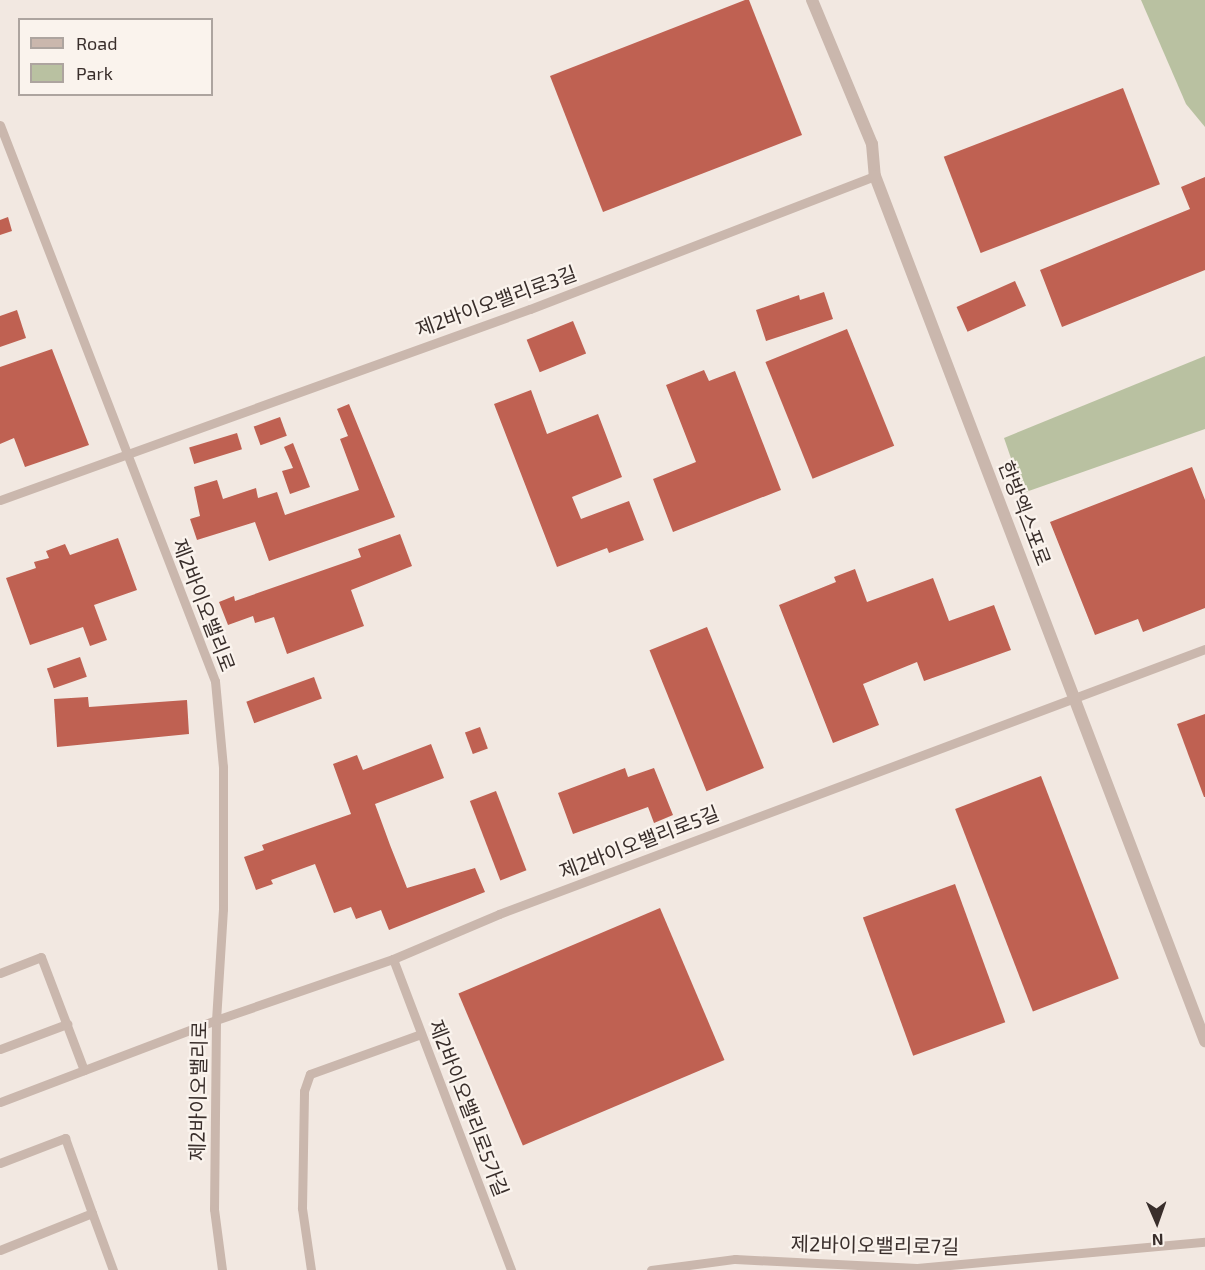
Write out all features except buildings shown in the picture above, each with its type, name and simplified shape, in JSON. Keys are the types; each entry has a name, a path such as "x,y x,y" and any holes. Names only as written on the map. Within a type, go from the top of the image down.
{"street":[{"name":"한방엑스포로","path":"812,0 872,144 875,176 1205,1041"},
{"name":"제2바이오밸리로","path":"0,125 215,681 223,767 223,909 216,1020 214,1209 222,1270"},
{"name":"제2바이오밸리로3길","path":"0,500 530,309 875,176"},
{"name":"제2바이오밸리로5길","path":"0,1102 216,1020 393,959 499,914 1205,649"},
{"path":"0,973 41,957 84,1070"},
{"name":"제2바이오밸리로5가길","path":"393,959 512,1270"},
{"path":"0,1049 67,1024"},
{"path":"311,1270 302,1208 304,1091 310,1074 421,1034"},
{"path":"0,1163 65,1138 113,1270"},
{"path":"0,1250 92,1213"},
{"name":"제2바이오밸리로7길","path":"651,1270 735,1259 917,1268 1205,1242"}],"green space":[{"path":"1141,0 1205,0 1205,127 1186,104"},
{"path":"1205,356 1205,429 1023,493 1004,438"}]}
